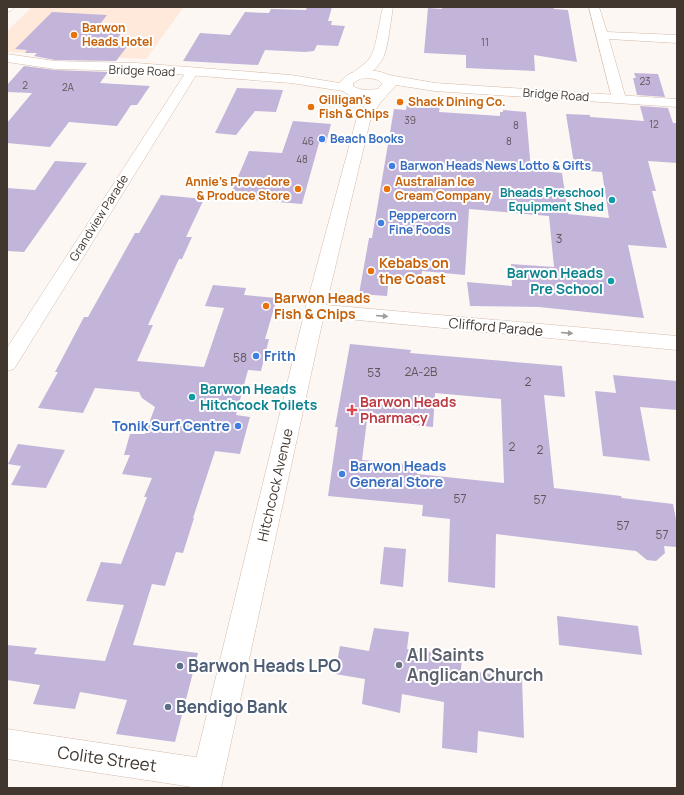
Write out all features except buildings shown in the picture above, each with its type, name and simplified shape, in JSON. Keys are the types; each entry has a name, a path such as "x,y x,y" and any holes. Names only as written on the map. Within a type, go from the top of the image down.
{"main road":[{"name":"Bridge Road","path":"7,58 55,65"},
{"name":"Bridge Road","path":"7,66 55,65 93,67 133,73 192,72 291,79 368,94 384,85 677,103"},
{"name":"Bridge Road","path":"291,79 370,74 384,85"},
{"path":"356,76 346,82 360,100 366,112"},
{"name":"Hitchcock Avenue","path":"206,781 315,310 366,112 384,85"}],"street":[{"path":"384,85 378,56 388,7"},
{"path":"594,7 619,99"},
{"path":"601,35 677,39"},
{"path":"356,76 369,67 378,56"},
{"name":"Grandview Parade","path":"7,364 192,72"},
{"name":"Clifford Parade","path":"315,310 677,343"},
{"name":"Colite Street","path":"7,744 206,781"}],"shaded area":[{"path":"32,7 184,7 146,59 7,52 7,31"}],"place":[{"name":"Barwon Heads Hotel","path":"74,35"},
{"name":"Shack Dining Co.","path":"400,102"},
{"name":"Gilligan's Fish & Chips","path":"311,107"},
{"name":"Beach Books","path":"322,139"},
{"name":"Barwon Heads News Lotto & Gifts","path":"392,166"},
{"name":"Annie's Provedore & Produce Store","path":"298,189"},
{"name":"Australian Ice Cream Company","path":"387,189"},
{"name":"Bheads Preschool Equipment Shed","path":"612,200"},
{"name":"Peppercorn Fine Foods","path":"381,223"},
{"name":"Kebabs on the Coast","path":"371,271"},
{"name":"Barwon Heads Pre School","path":"611,281"},
{"name":"Barwon Heads Fish & Chips","path":"266,306"},
{"name":"Frith","path":"256,356"},
{"name":"Barwon Heads Hitchcock Toilets","path":"192,397"},
{"name":"Barwon Heads Pharmacy","path":"352,410"},
{"name":"Tonik Surf Centre","path":"238,426"},
{"name":"Barwon Heads General Store","path":"342,474"},
{"name":"All Saints Anglican Church","path":"399,665"},
{"name":"Barwon Heads LPO","path":"180,666"},
{"name":"Bendigo Bank","path":"168,707"}]}
